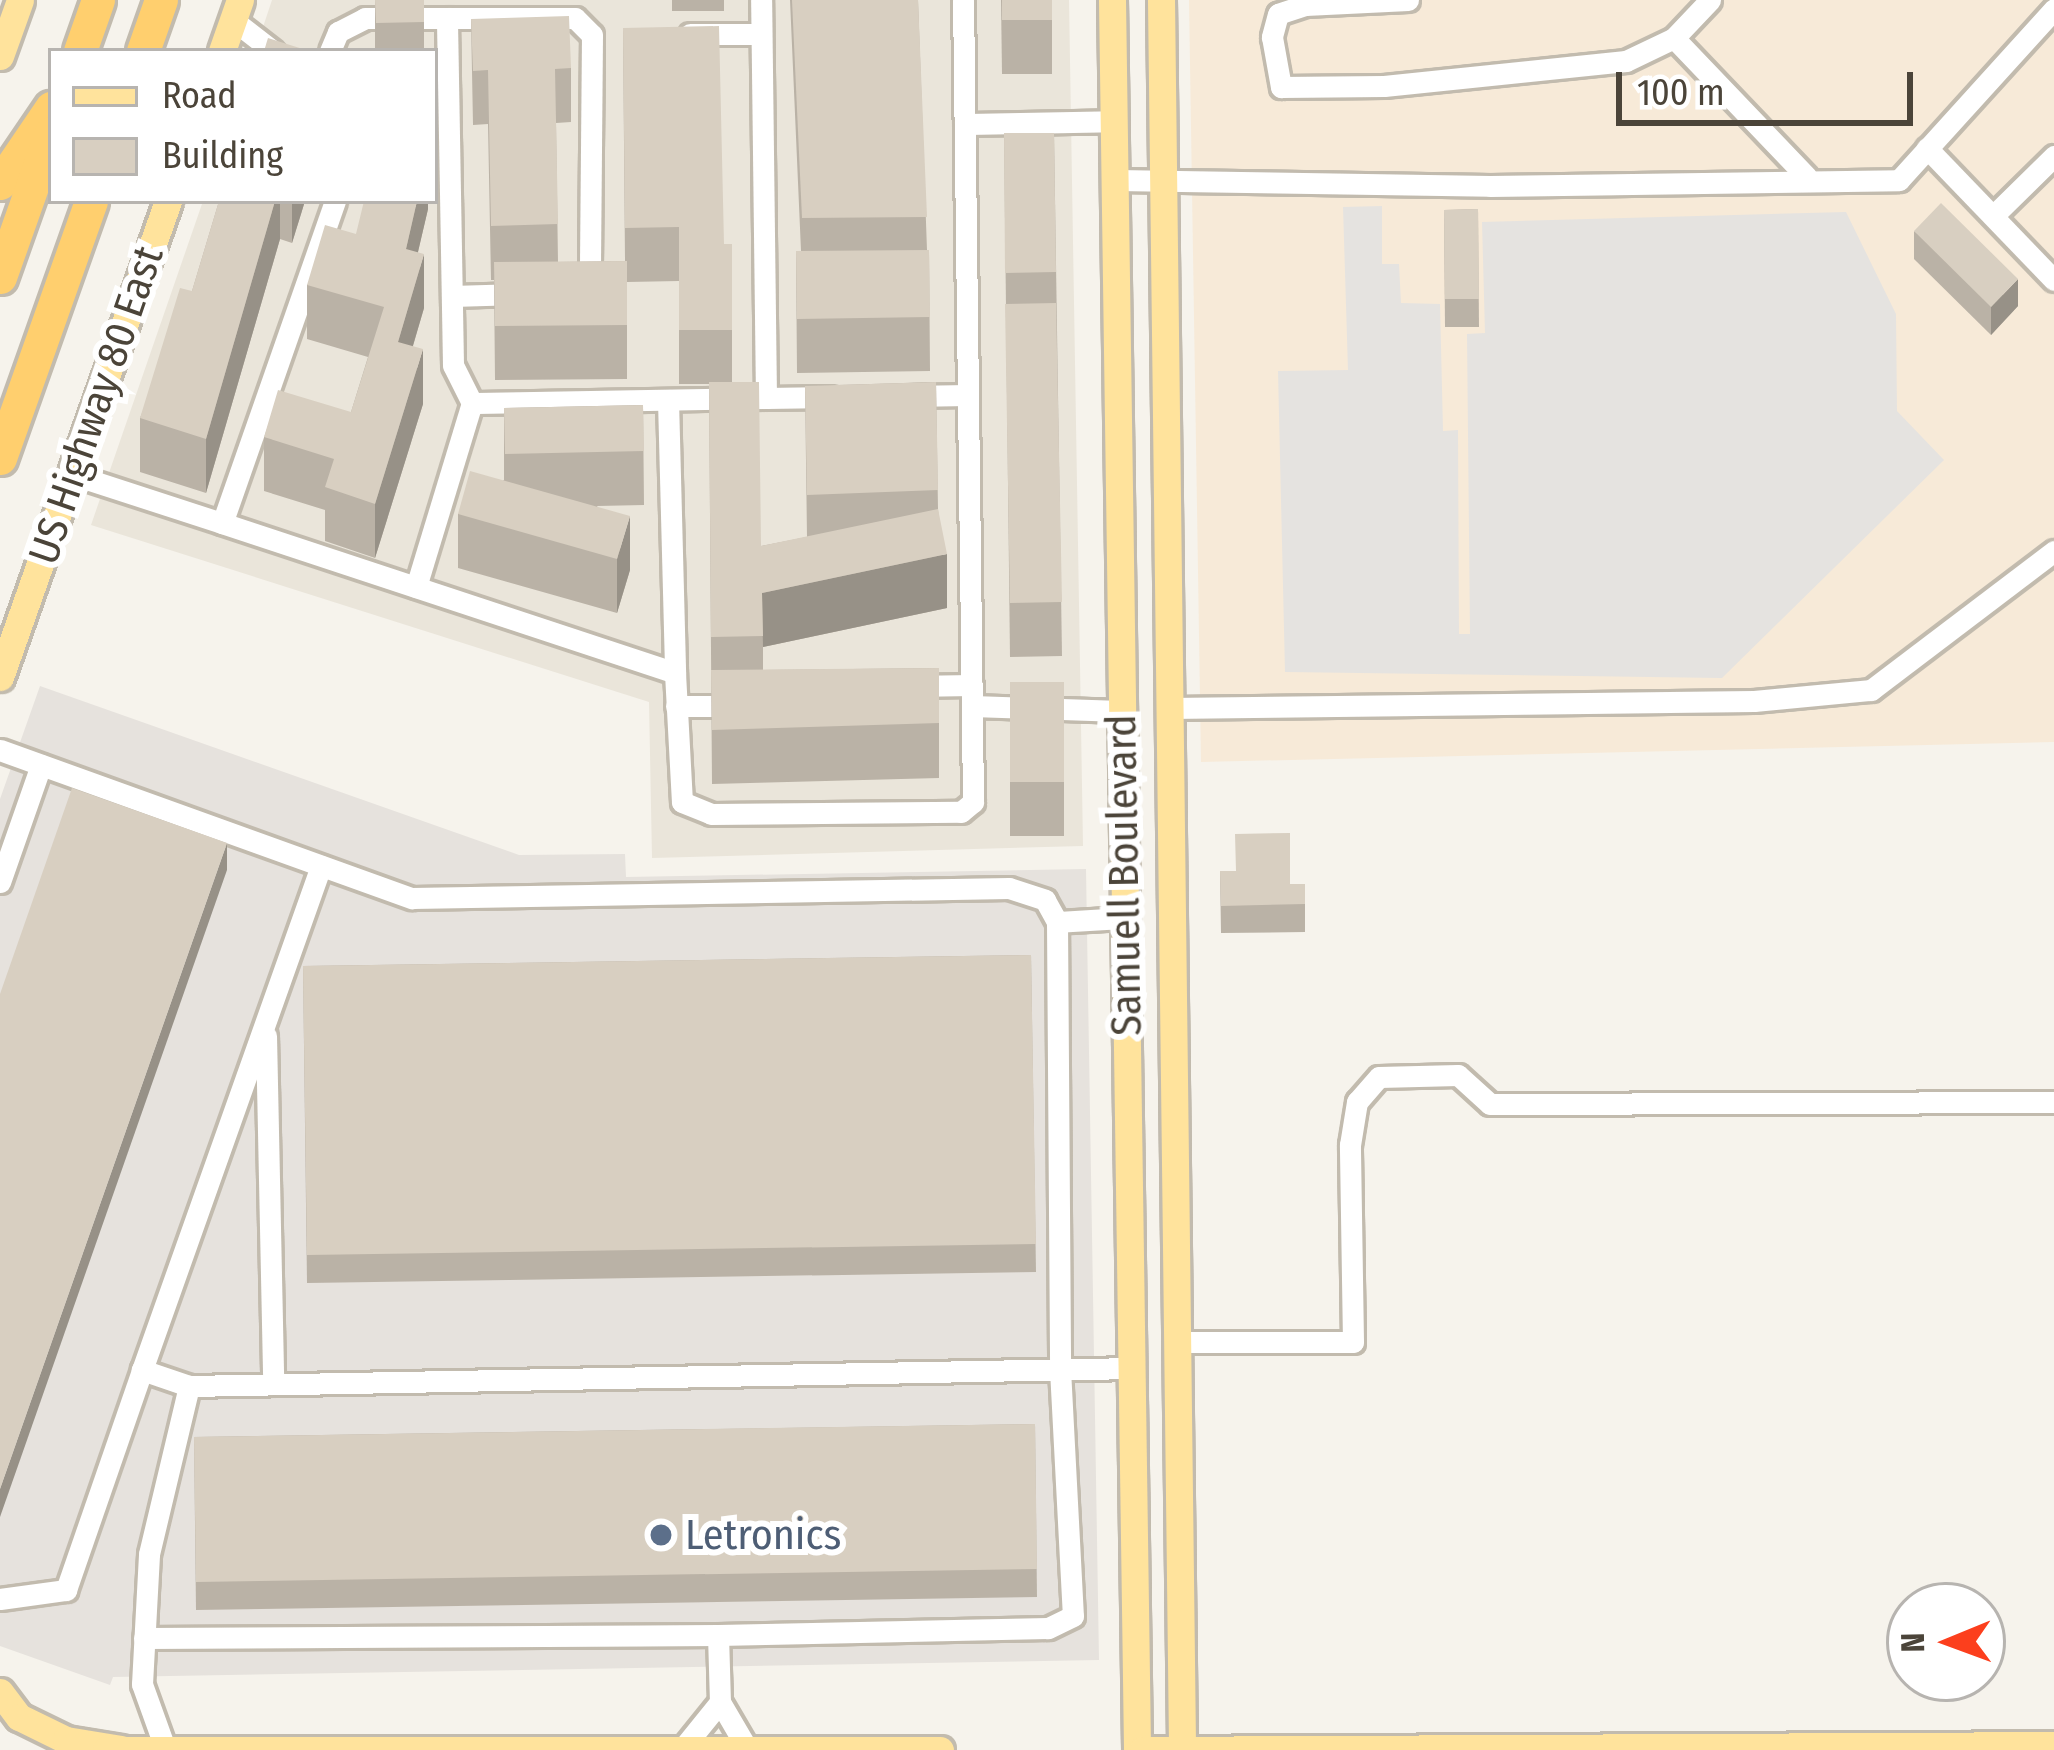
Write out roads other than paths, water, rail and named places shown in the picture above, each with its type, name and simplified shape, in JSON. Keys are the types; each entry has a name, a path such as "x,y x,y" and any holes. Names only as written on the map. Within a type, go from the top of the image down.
{"highway":[{"path":"81,48 98,0"},
{"path":"144,48 161,0"},
{"path":"0,183 48,112"},
{"path":"0,277 48,141"},
{"path":"0,458 90,204"}],"main road":[{"name":"Samuell Boulevard","path":"1112,0 1140,1750"},
{"name":"Samuell Boulevard","path":"1161,0 1182,1342 1182,1750"},
{"path":"0,56 12,2"},
{"path":"223,48 236,10"},
{"name":"US Highway 80 East","path":"0,677 167,204"},
{"path":"1121,711 1170,709"},
{"path":"1126,918 1173,917"},
{"path":"0,1692 19,1717 66,1740 121,1749"},
{"path":"1140,1750 2054,1745"},
{"path":"106,1750 940,1750"}],"lane":[{"path":"761,0 766,398"},
{"path":"668,400 682,802 734,814 961,812 973,802 963,0"},
{"path":"1408,0 1305,4 1278,14 1272,37 1281,87 1384,86 1626,61 1674,38 1710,0"},
{"path":"1116,180 1490,186 1807,177 1899,180 2054,9"},
{"path":"236,10 270,48"},
{"path":"331,48 338,32 365,18 575,18 603,34 590,292 452,296"},
{"path":"416,587 472,403 453,365 447,18"},
{"path":"656,34 761,34"},
{"path":"1674,38 1807,177"},
{"path":"965,124 1115,121"},
{"path":"1928,148 2054,280"},
{"path":"1993,216 2054,156"},
{"path":"222,523 334,204"},
{"path":"472,403 968,394"},
{"path":"71,474 675,673"},
{"path":"1170,709 1754,700 1871,690 2054,551"},
{"path":"878,686 1121,711"},
{"path":"676,706 756,705"},
{"path":"0,750 412,898 1022,888 1045,900 1057,922 1060,1369 1072,1616 1048,1628 145,1638"},
{"path":"0,882 41,765"},
{"path":"0,1599 66,1590 321,866"},
{"path":"1057,922 1126,918"},
{"path":"266,1024 273,1384"},
{"path":"1182,1342 1353,1342 1350,1145 1358,1102 1379,1077 1458,1075 1490,1104 2054,1102"},
{"path":"142,1370 189,1386 1131,1368"},
{"path":"165,1749 142,1684 148,1554 189,1386"},
{"path":"718,1635 720,1702 748,1750"},
{"path":"682,1749 720,1702"}],"place":[{"name":"Letronics","path":"661,1535"}]}
